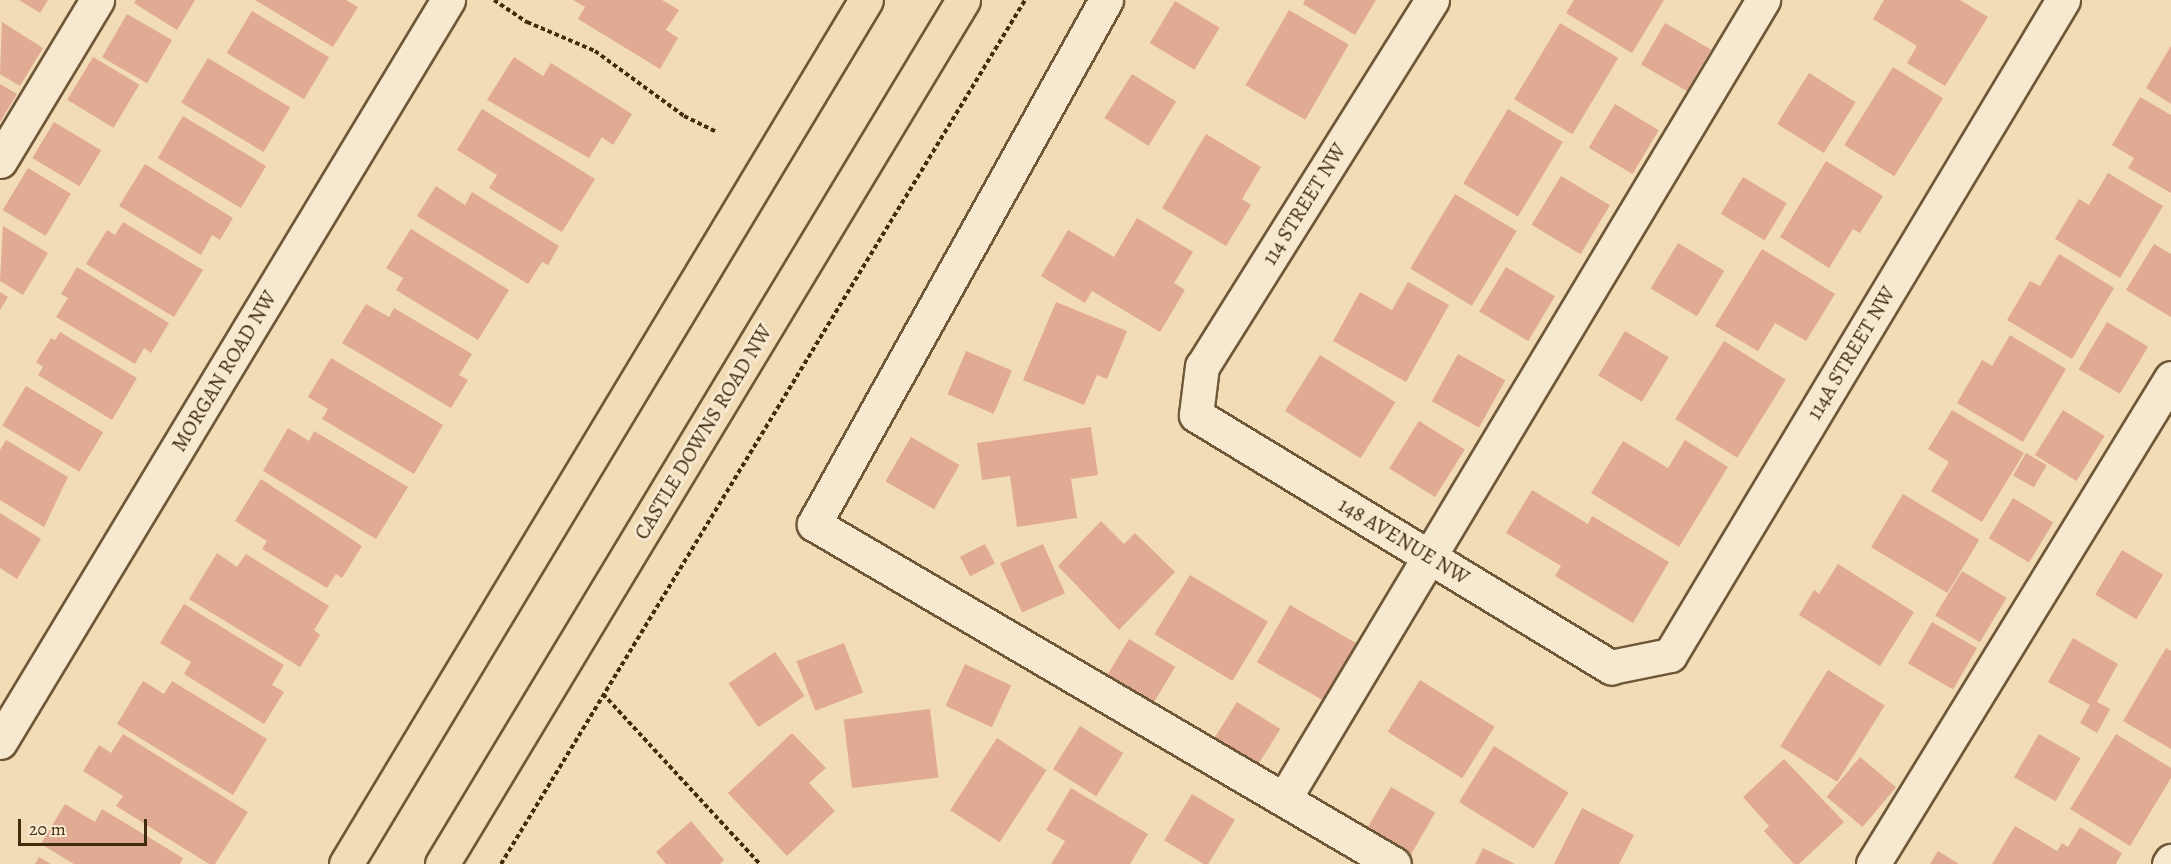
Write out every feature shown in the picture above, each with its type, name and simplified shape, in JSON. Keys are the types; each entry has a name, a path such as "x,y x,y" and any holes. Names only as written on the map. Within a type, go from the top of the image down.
{"main road":[{"path":"346,864 866,0"},
{"name":"CASTLE DOWNS ROAD NW","path":"442,864 963,0"}],"street":[{"path":"0,161 97,0"},
{"name":"MORGAN ROAD NW","path":"0,742 448,0"},
{"path":"1106,0 814,524 1394,864"},
{"name":"114 STREET NW","path":"1196,415 1202,366 1431,0"},
{"path":"1284,799 1763,0"},
{"name":"114A STREET NW","path":"1611,667 1670,655 2063,0"},
{"path":"1873,864 2171,378"},
{"name":"148 AVENUE NW","path":"1196,415 1611,667"}],"path":[{"path":"494,0 527,22 595,51 684,116 717,132"},
{"path":"501,864 1025,0"},
{"path":"603,694 760,864"}],"building":[{"path":"19,0 48,0 40,13"},
{"path":"136,0 195,0 177,30 134,3"},
{"path":"255,0 346,0 358,7 333,47"},
{"path":"573,0 662,0 679,10 666,30 678,38 660,69 578,19 585,7"},
{"path":"1305,0 1376,0 1355,35 1303,4"},
{"path":"1574,0 1664,0 1632,53 1566,13"},
{"path":"1884,0 1960,0 1988,17 1945,86 1907,63 1917,46 1873,19"},
{"path":"1175,1 1220,28 1194,70 1150,43"},
{"path":"1289,10 1349,44 1305,120 1246,85"},
{"path":"252,11 329,57 304,99 227,53"},
{"path":"127,14 172,40 147,83 102,57"},
{"path":"2,22 43,48 20,86 0,74"},
{"path":"1560,23 1618,58 1572,134 1514,99"},
{"path":"1665,23 1711,50 1687,91 1641,65"},
{"path":"2171,46 2171,104 2146,88"},
{"path":"93,57 139,85 114,128 67,100"},
{"path":"514,57 543,76 551,63 632,114 613,145 602,137 589,158 487,100"},
{"path":"208,58 290,107 264,152 181,103"},
{"path":"1893,67 1943,98 1894,176 1844,145"},
{"path":"1809,73 1856,102 1824,153 1777,124"},
{"path":"1132,74 1176,102 1149,146 1104,118"},
{"path":"0,84 17,94 0,122"},
{"path":"2140,97 2171,115 2171,193 2128,168 2134,158 2112,145"},
{"path":"1615,104 1659,130 1632,174 1589,148"},
{"path":"482,109 595,179 562,232 489,188 497,175 457,150"},
{"path":"1508,109 1563,142 1518,217 1463,184"},
{"path":"183,116 266,166 241,208 158,158"},
{"path":"54,122 101,150 80,186 32,158"},
{"path":"1206,134 1261,167 1242,199 1251,205 1226,246 1162,208"},
{"path":"1826,161 1883,196 1860,233 1853,229 1829,268 1780,237"},
{"path":"145,164 233,218 220,240 212,235 201,255 119,206"},
{"path":"28,168 71,194 46,236 3,210"},
{"path":"2108,173 2163,206 2120,278 2055,239 2079,199 2089,205"},
{"path":"1561,176 1610,205 1581,254 1532,225"},
{"path":"1743,177 1787,203 1765,240 1721,214"},
{"path":"436,186 465,205 472,192 559,246 548,265 542,262 528,284 417,216"},
{"path":"1455,194 1517,231 1472,306 1410,269"},
{"path":"1137,218 1193,252 1174,283 1185,290 1160,332 1092,291 1085,303 1041,276 1068,230 1114,257"},
{"path":"123,222 203,270 174,317 86,264 107,230 115,235"},
{"path":"3,226 48,253 23,295 0,281"},
{"path":"411,229 509,290 478,340 396,290 403,278 386,268"},
{"path":"1678,243 1724,271 1697,316 1651,288"},
{"path":"2154,244 2171,254 2171,317 2126,290"},
{"path":"1762,249 1835,294 1806,341 1775,323 1758,351 1715,326"},
{"path":"2059,254 2114,288 2072,359 2007,320 2030,281 2040,286"},
{"path":"77,267 169,323 151,353 144,348 135,364 56,317 68,298 61,294"},
{"path":"1506,267 1555,296 1528,341 1479,312"},
{"path":"1408,282 1449,305 1406,382 1333,341 1360,292 1392,310"},
{"path":"0,292 8,297 0,310"},
{"path":"1056,302 1127,331 1107,379 1097,375 1084,405 1023,380"},
{"path":"366,304 389,317 394,308 472,354 459,375 468,380 451,408 342,343"},
{"path":"2107,322 2148,347 2120,394 2079,369"},
{"path":"1625,331 1669,357 1642,402 1598,376"},
{"path":"60,332 137,378 112,420 38,375 43,367 36,362 51,338 55,340"},
{"path":"2010,335 2066,369 2023,442 1957,403 1982,360 1992,366"},
{"path":"1724,341 1786,380 1737,458 1675,419"},
{"path":"966,351 1012,371 994,414 948,394"},
{"path":"1458,354 1505,380 1479,427 1432,401"},
{"path":"1320,355 1395,402 1361,458 1285,411"},
{"path":"331,358 443,425 414,474 322,419 328,409 308,397"},
{"path":"26,386 103,432 79,472 2,425"},
{"path":"1952,410 2024,453 1982,522 1931,491 1949,462 1928,449"},
{"path":"2063,410 2105,436 2076,481 2035,455"},
{"path":"1419,421 1465,450 1435,497 1389,468"},
{"path":"1091,427 1098,475 1071,479 1077,518 1017,527 1010,476 982,480 977,443"},
{"path":"288,428 309,441 314,431 408,487 376,539 263,471"},
{"path":"911,437 959,465 934,509 886,481"},
{"path":"6,440 68,477 44,527 0,500 0,450"},
{"path":"1685,440 1728,467 1679,547 1591,493 1623,441 1668,468"},
{"path":"2026,453 2047,465 2034,488 2013,476"},
{"path":"261,479 362,546 342,578 336,574 327,588 262,549 267,541 235,521"},
{"path":"1532,490 1588,524 1592,516 1669,562 1633,623 1555,576 1561,566 1506,533"},
{"path":"1903,494 1979,540 1947,593 1871,547"},
{"path":"2013,498 2053,522 2029,562 1989,538"},
{"path":"0,513 41,539 17,579 0,568"},
{"path":"1101,521 1124,544 1135,533 1175,572 1119,630 1058,566"},
{"path":"985,544 995,564 970,576 960,557"},
{"path":"1043,544 1065,593 1022,612 1000,563"},
{"path":"2122,550 2163,575 2136,619 2095,595"},
{"path":"217,553 237,567 246,554 329,606 314,630 320,635 300,667 189,599"},
{"path":"1838,564 1914,612 1880,666 1799,615 1814,590 1819,594"},
{"path":"1962,571 2007,598 1980,642 1935,616"},
{"path":"1190,575 1268,622 1232,681 1154,634"},
{"path":"184,604 284,665 272,685 284,692 264,724 184,674 191,662 160,643"},
{"path":"1290,605 1365,649 1332,706 1257,662"},
{"path":"1932,622 1977,648 1953,690 1908,664"},
{"path":"2073,638 2118,664 2097,702 2110,709 2097,733 2080,723 2090,705 2048,682"},
{"path":"1129,639 1175,667 1150,709 1104,681"},
{"path":"844,643 863,692 815,711 796,661"},
{"path":"2166,648 2171,651 2171,749 2123,721"},
{"path":"775,652 805,696 758,727 729,683"},
{"path":"965,664 1011,686 992,727 946,706"},
{"path":"1828,670 1885,706 1837,782 1780,746"},
{"path":"1420,680 1495,727 1462,778 1388,732"},
{"path":"143,681 164,694 172,681 267,739 233,795 117,724"},
{"path":"1237,702 1280,729 1254,771 1211,744"},
{"path":"930,709 938,777 852,788 844,720"},
{"path":"1080,726 1123,753 1096,796 1053,769"},
{"path":"792,733 826,768 809,783 835,811 787,856 728,793"},
{"path":"123,734 248,812 215,864 209,864 116,806 123,796 83,771 99,745 111,753"},
{"path":"2039,734 2081,758 2056,801 2014,777"},
{"path":"2116,734 2171,768 2171,778 2130,846 2070,809"},
{"path":"997,738 1046,770 1000,842 950,810"},
{"path":"1494,746 1569,793 1534,849 1459,802"},
{"path":"1860,757 1896,787 1863,827 1827,797"},
{"path":"1784,759 1844,822 1799,864 1794,864 1764,831 1769,826 1743,797"},
{"path":"1391,787 1435,813 1408,860 1364,835"},
{"path":"1071,788 1148,834 1130,864 1051,864 1065,841 1046,830"},
{"path":"1192,794 1235,820 1208,864 1204,864 1164,840"},
{"path":"65,804 95,822 102,809 183,858 180,864 74,864 41,844"},
{"path":"1582,808 1634,835 1619,864 1554,864"},
{"path":"691,821 724,860 720,864 666,864 656,852"},
{"path":"2015,826 2057,851 2062,843 2068,847 2080,827 2122,853 2116,864 1992,864"},
{"path":"1483,848 1515,864 1475,864"},
{"path":"1938,851 1959,864 1930,864"},
{"path":"39,857 51,864 35,864"}]}
